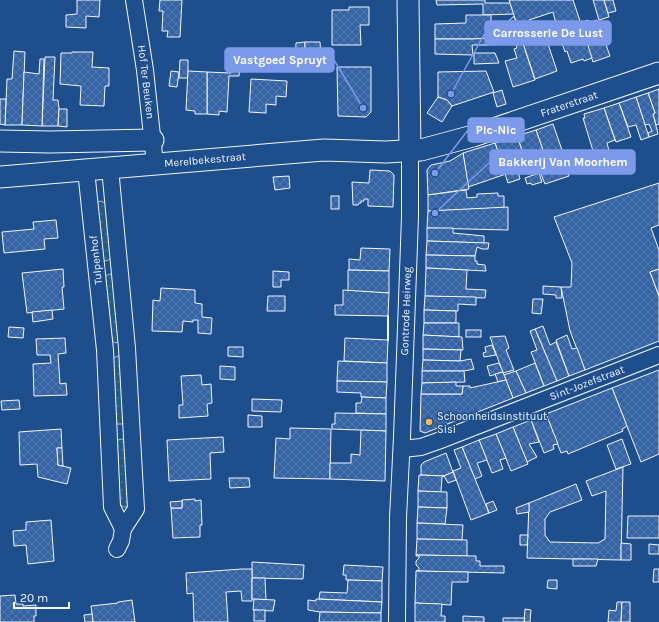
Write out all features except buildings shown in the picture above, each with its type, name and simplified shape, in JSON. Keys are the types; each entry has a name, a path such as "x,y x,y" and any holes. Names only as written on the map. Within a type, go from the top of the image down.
{"street":[{"name":"Hof Ter Beuken","path":"134,0 145,70 155,164"},
{"name":"Gontrode Heirweg","path":"397,622 398,518 402,449 410,211 408,0"},
{"name":"Fraterstraat","path":"410,151 433,147 474,136 659,73"},
{"path":"0,141 50,142 153,140"},
{"name":"Merelbekestraat","path":"0,177 324,150 386,152 410,151"},
{"name":"Tulpenhof","path":"110,168 127,348 136,509 123,529 121,541 117,549"},
{"name":"Tulpenhof","path":"86,170 105,350 112,507 123,529"},
{"path":"105,350 127,348"},
{"name":"Sint-Jozefstraat","path":"402,449 421,447 438,441 659,355"},
{"path":"109,432 132,431"}],"shaded area":[{"path":"101,201 105,203 106,206 112,257 107,261 103,260 97,202"},
{"path":"110,274 113,276 119,341 116,343 112,341 105,276"},
{"path":"118,356 120,357 123,424 117,424 115,422 113,358"},
{"path":"118,440 126,440 128,506 124,507 120,503 117,442"}],"wall":[{"path":"388,316 388,340"}],"place":[{"name":"Carrosserie De Lust","path":"451,94"},
{"name":"Vastgoed Spruyt","path":"363,108"},
{"name":"Pic-Nic","path":"435,173"},
{"name":"Bakkerij Van Moorhem","path":"435,213"},
{"name":"Schoonheidsinstituut Sisi","path":"429,422"}]}
